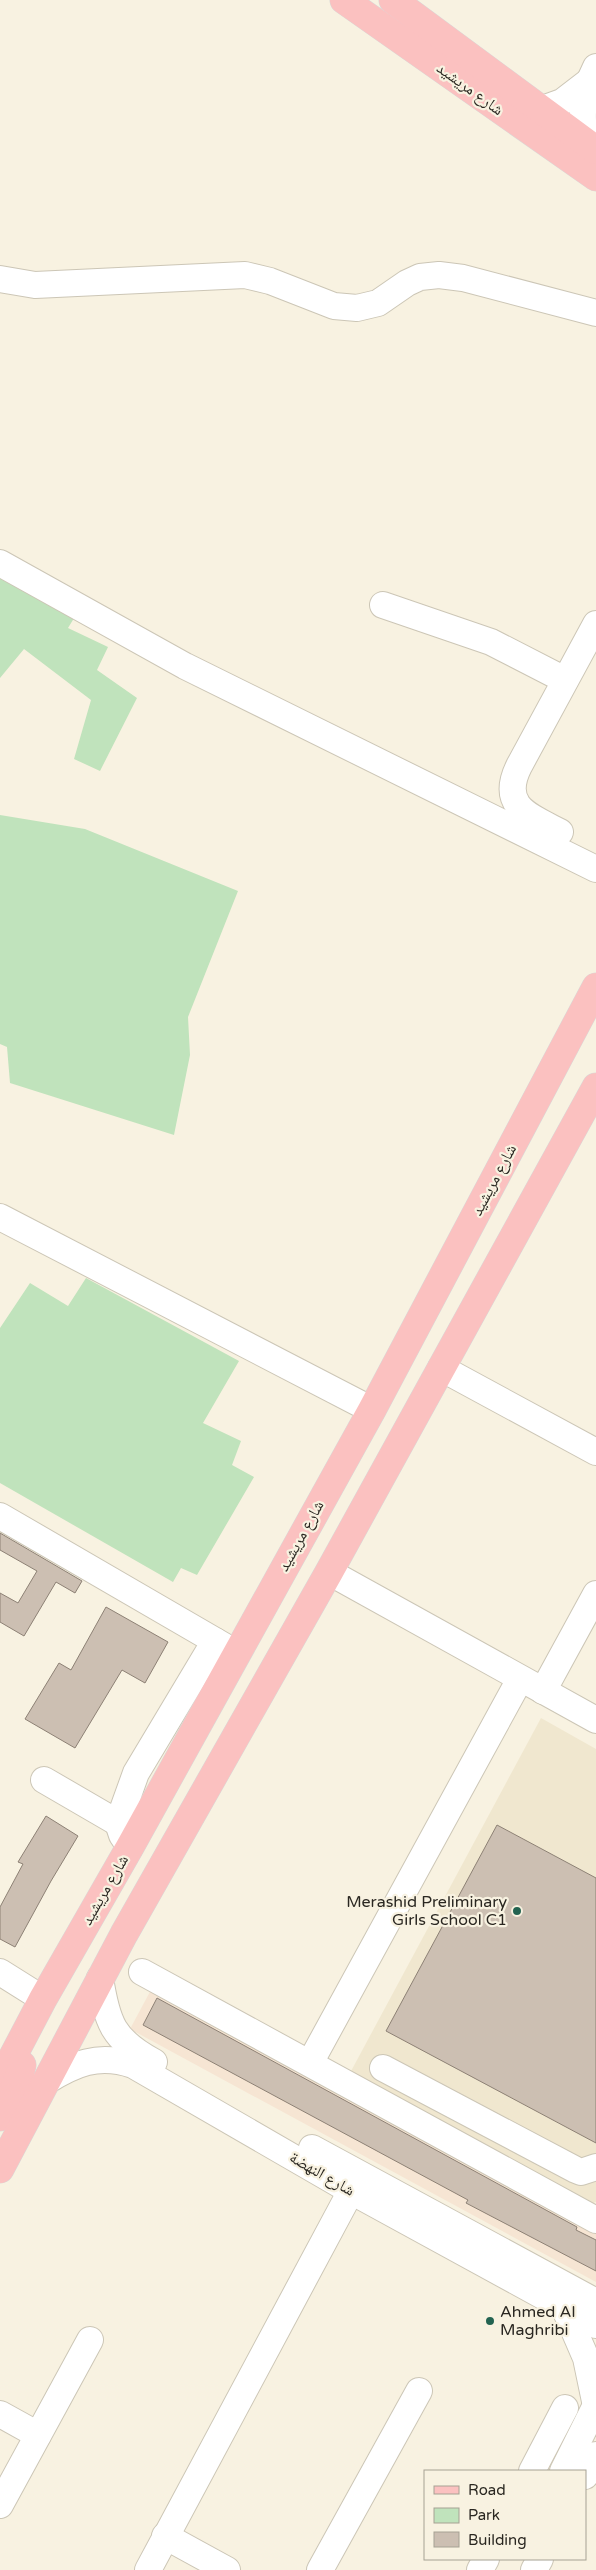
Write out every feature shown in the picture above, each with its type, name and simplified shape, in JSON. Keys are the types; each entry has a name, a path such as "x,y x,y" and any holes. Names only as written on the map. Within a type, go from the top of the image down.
{"main road":[{"name":"شارع مريشيد","path":"344,0 596,177"},
{"name":"شارع مريشيد","path":"393,0 592,147"},
{"name":"شارع مريشيد","path":"0,2081 43,1999 130,1847 226,1647 372,1410 596,987"},
{"path":"0,2169 7,2138 45,2082 124,1934 593,1100"},
{"path":"124,1934 131,1901 145,1870 142,1858 130,1847"},
{"path":"0,2117 19,2078 22,2066 22,2041"}],"street":[{"path":"540,110 572,97 592,74"},
{"path":"592,74 582,113 592,147"},
{"path":"0,279 35,285 245,275 270,281 334,306 357,308 378,303 407,283 420,277 439,275 463,278 596,313"},
{"path":"0,564 185,666 596,869"},
{"path":"383,605 491,642 565,680"},
{"path":"596,624 516,772 512,793 515,801 526,814 596,850"},
{"path":"0,1217 372,1410"},
{"path":"442,1368 596,1452"},
{"path":"0,1516 226,1647 136,1772 118,1822 122,1835 130,1847"},
{"path":"329,1572 596,1720"},
{"path":"542,1691 596,1594"},
{"path":"310,2063 520,1679"},
{"path":"44,1780 118,1822"},
{"path":"0,1972 43,1999"},
{"path":"142,1972 596,2220"},
{"name":"شارع النهضة","path":"100,1978 109,2022 120,2039 135,2052 585,2300 596,2325"},
{"name":"شارع النهضة","path":"45,2082 68,2068 89,2060 122,2061 351,2190 585,2300"},
{"path":"383,2068 576,2170 581,2172 596,2168"},
{"path":"148,2570 351,2190"},
{"path":"564,2470 596,2406 586,2358 585,2300"},
{"path":"0,2505 90,2340"},
{"path":"320,2570 419,2391"},
{"path":"533,2470 565,2408"},
{"path":"0,2414 38,2435"},
{"path":"586,2474 596,2455"},
{"path":"165,2536 227,2570"}],"shaded area":[{"name":"Merashid Preliminary Girls School C1","path":"541,1718 596,1749 596,2202 590,2204 350,2073"},
{"path":"152,1988 596,2232 596,2282 130,2029"}],"green space":[{"path":"0,570 79,610 68,628 108,647 97,670 137,698 100,771 74,759 91,700 24,649 0,678"},
{"path":"0,815 85,829 238,891 188,1017 190,1055 174,1135 10,1083 7,1047 0,1044"},
{"path":"86,1278 239,1361 203,1423 241,1441 232,1465 254,1477 197,1575 181,1568 173,1582 0,1483 0,1328 30,1283 68,1306"}],"building":[{"path":"0,1533 82,1581 75,1593 56,1582 24,1636 0,1622 0,1593 18,1603 37,1571 0,1550"},
{"path":"106,1607 168,1642 145,1683 122,1670 75,1748 25,1719 59,1663 71,1670"},
{"path":"46,1816 78,1836 15,1947 0,1939 0,1907 23,1864 18,1862"},
{"path":"497,1825 596,1878 596,2143 386,2031"},
{"path":"157,1998 577,2227 576,2230 596,2240 596,2271 466,2203 468,2200 143,2025"}],"place":[{"name":"Merashid Preliminary Girls School C1","path":"517,1911"},
{"name":"Ahmed Al Maghribi","path":"490,2321"}]}
